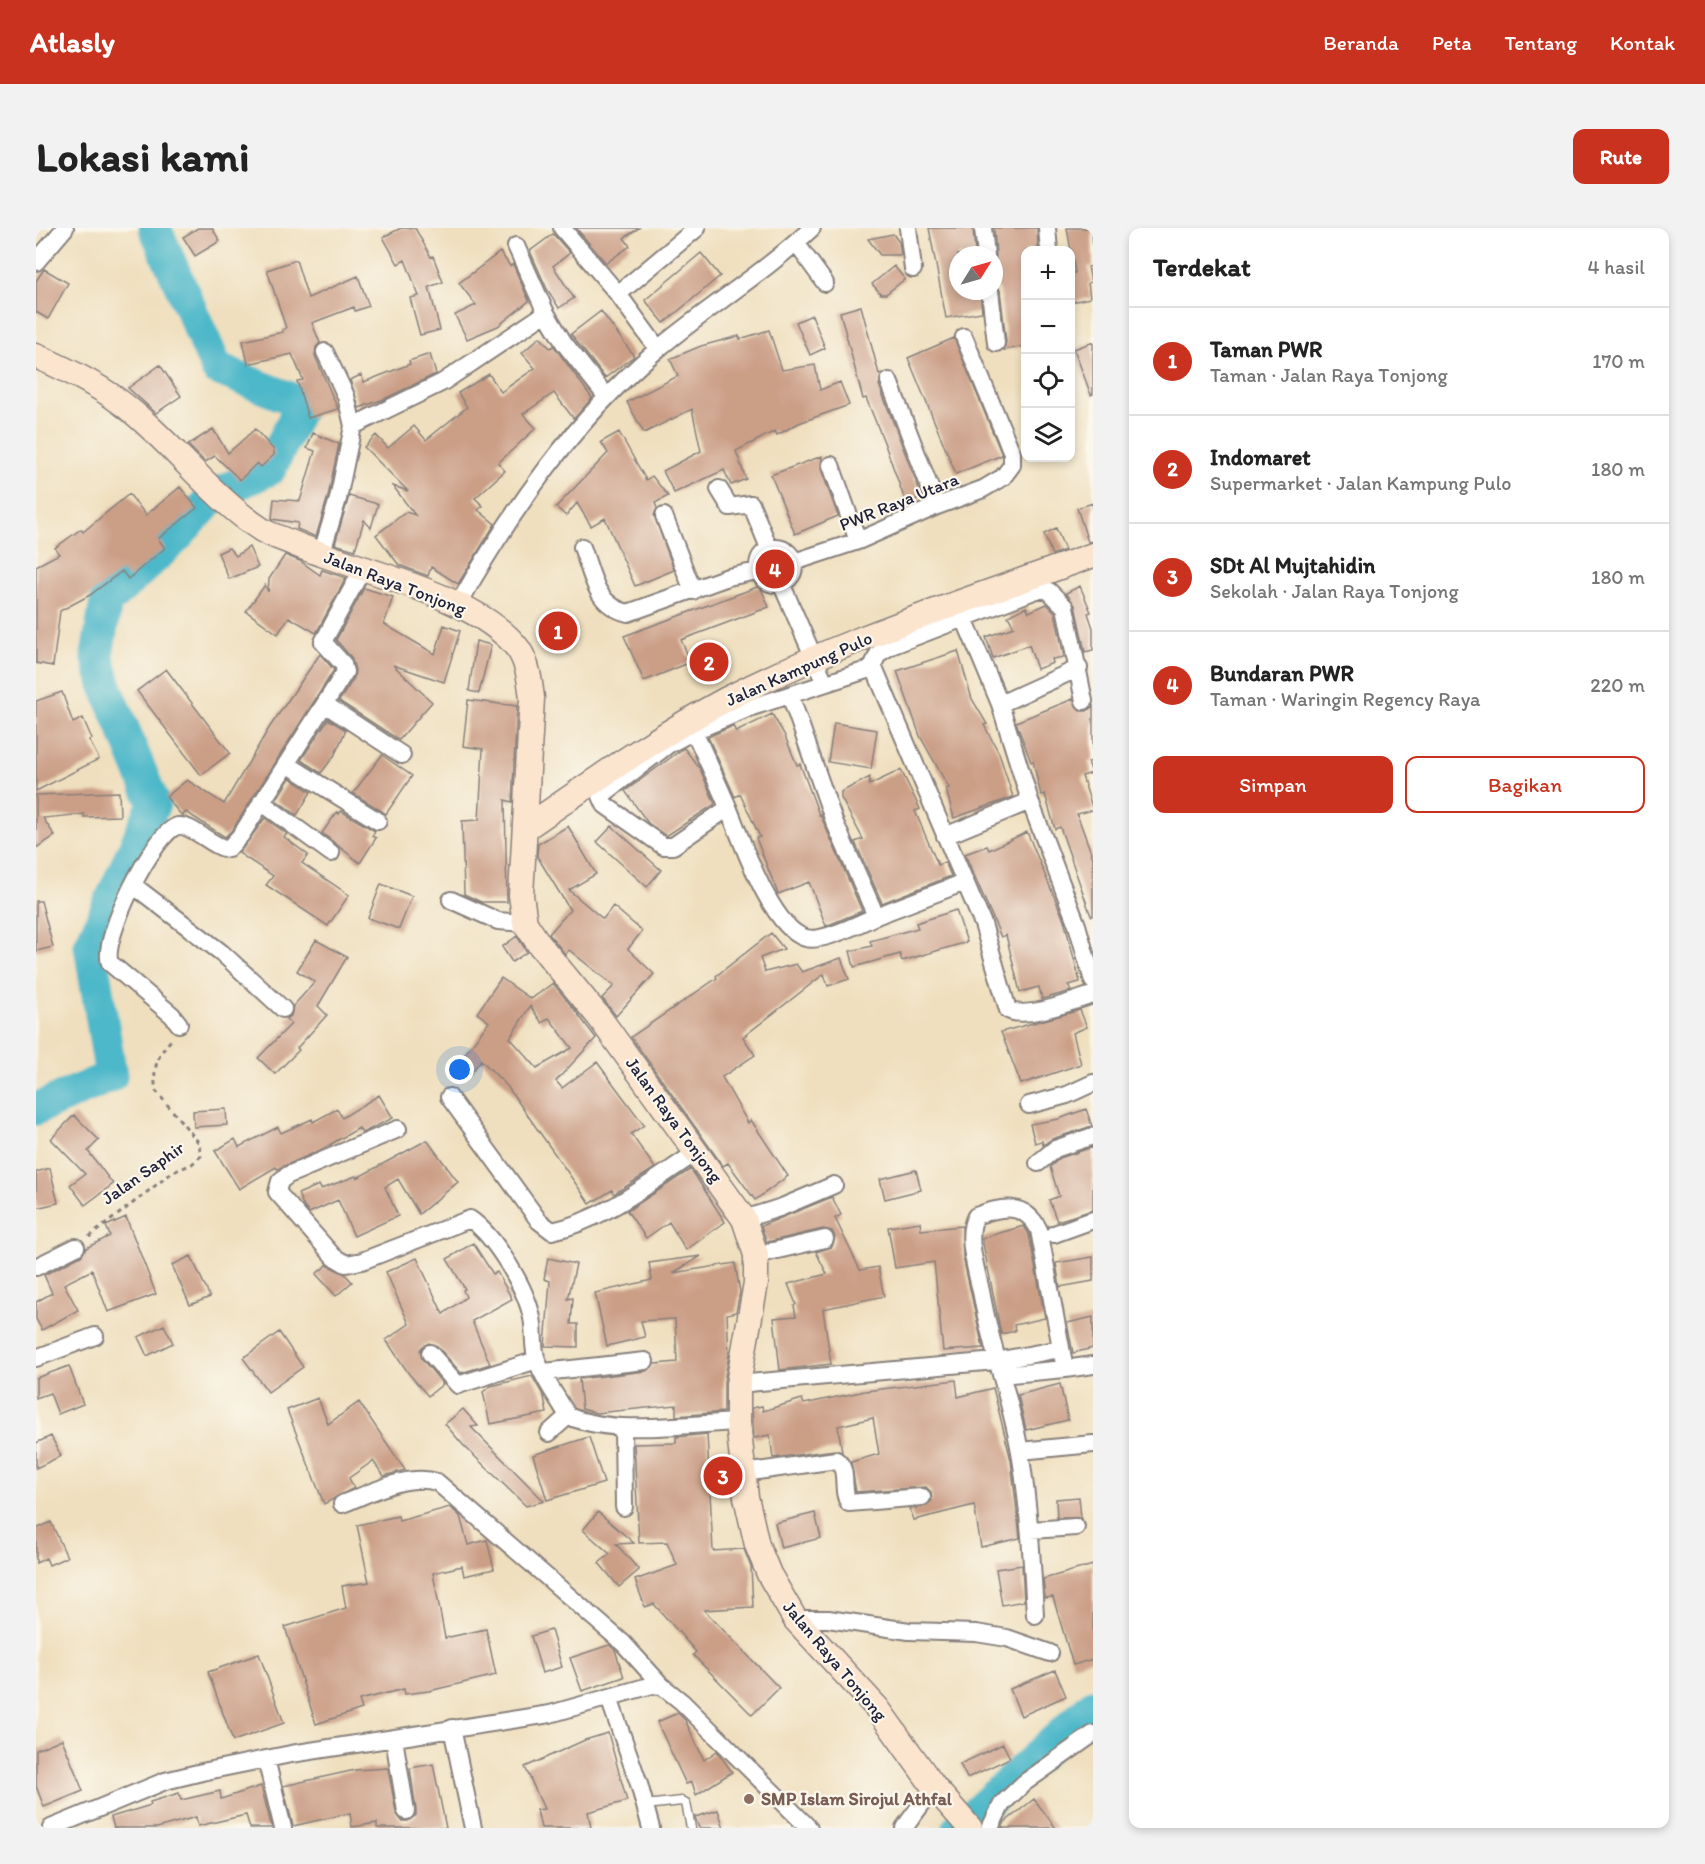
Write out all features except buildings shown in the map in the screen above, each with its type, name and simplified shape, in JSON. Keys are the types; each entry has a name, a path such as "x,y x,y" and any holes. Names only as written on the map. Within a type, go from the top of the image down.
{"main road":[{"name":"Jalan Raya Tonjong","path":"36,356 81,376 134,412 205,483 262,530 321,555 458,605 506,635 520,652 527,668 532,698 521,895 525,923 599,1017 744,1219 756,1255 756,1283 738,1384 738,1422 743,1473 757,1545 769,1574 795,1619 878,1709 934,1787 970,1828"},
{"name":"Jalan Kampung Pulo","path":"526,828 668,733 725,701 815,659 1093,555"}],"street":[{"path":"36,262 65,228"},
{"path":"562,228 618,294 658,349"},
{"path":"618,294 697,228"},
{"path":"458,605 494,541 555,457 606,396 658,349 796,243 812,228"},
{"path":"908,228 913,269"},
{"path":"983,228 985,246"},
{"path":"1047,228 1049,246"},
{"path":"796,243 825,283"},
{"path":"516,246 546,313 564,343 606,396"},
{"path":"991,300 996,343"},
{"path":"353,426 443,382 546,313"},
{"name":"PWR Raya Utara","path":"794,562 858,542 937,506 983,489 1004,477 1012,465 1012,453 964,337"},
{"path":"321,555 339,499 353,426 345,396 325,352"},
{"path":"889,381 937,506"},
{"path":"831,465 858,542"},
{"path":"719,489 730,507 752,504 769,548"},
{"path":"664,516 693,591"},
{"path":"582,547 601,598 613,609 628,613 728,577 758,571"},
{"path":"769,548 784,549 794,562 791,575 781,583 767,582 758,571 758,562 769,548"},
{"path":"179,1024 172,1015 114,967 108,958 113,927 134,885 171,830 178,826 186,827 221,848 228,849 241,836 326,705 345,668 323,642 362,570"},
{"path":"781,583 825,683"},
{"path":"1084,701 1065,607 1049,591 1039,589 891,646 878,654 873,668 983,924 1008,1010 1015,1014 1029,1014 1093,995"},
{"path":"964,618 1000,704 1030,801 1077,925 1093,981"},
{"path":"728,808 673,846 663,846 602,801 604,792 668,745 694,731 752,707 873,668"},
{"path":"1000,704 1079,668"},
{"path":"790,695 834,821 876,916"},
{"path":"326,705 402,755"},
{"path":"694,731 762,887 780,916 796,933 808,939 824,937 966,882"},
{"path":"287,764 378,822"},
{"path":"945,836 1030,801"},
{"path":"261,802 331,853"},
{"path":"134,885 222,953 283,1009"},
{"path":"451,900 498,921 525,923"},
{"path":"1029,1105 1067,1095 1093,1083"},
{"path":"449,1097 538,1221 552,1231 574,1227 617,1203 697,1152"},
{"path":"398,1129 288,1175 280,1181 277,1192 334,1257 346,1264 362,1261 470,1219 479,1225 526,1296 540,1366 568,1416 588,1423 623,1427 738,1422"},
{"path":"1038,1163 1055,1149 1093,1136"},
{"path":"744,1219 782,1207 834,1185"},
{"path":"1035,1615 1031,1530 1020,1451 983,1303 971,1225 976,1216 988,1211 1018,1210 1025,1211 1034,1220 1039,1230 1065,1369"},
{"path":"1054,1234 1093,1220"},
{"path":"756,1255 825,1239"},
{"path":"36,1267 76,1247"},
{"path":"36,1358 95,1336"},
{"path":"998,1368 1060,1349"},
{"path":"430,1353 458,1385 540,1366 645,1361"},
{"path":"738,1384 998,1368 1065,1369 1093,1365"},
{"path":"549,1433 568,1416"},
{"path":"623,1427 624,1507"},
{"path":"1020,1451 1093,1444"},
{"path":"743,1473 836,1460 843,1468 844,1492 849,1503 922,1497"},
{"path":"342,1504 406,1481 423,1478 437,1482 622,1643 662,1686 695,1715 807,1828"},
{"path":"1031,1530 1076,1527"},
{"path":"795,1619 828,1619 909,1631 976,1633 1007,1638 1050,1653"},
{"path":"51,1828 165,1781 266,1760 452,1728 550,1714 652,1685 662,1686"},
{"path":"609,1698 651,1828"},
{"path":"452,1728 473,1828"},
{"path":"990,1828 1002,1804 1024,1783 1093,1734"},
{"path":"394,1739 406,1811"},
{"path":"266,1760 283,1828"},
{"path":"904,1828 934,1787"}],"lane":[{"path":"645,1805 682,1801 686,1803 691,1828"}],"path":[{"name":"Jalan Saphir","path":"76,1247 173,1172 192,1164 201,1156 199,1143 160,1098 154,1082 158,1055 177,1033 179,1024"}],"waterway":[{"path":"36,1109 111,1076 90,946 154,804 105,684 97,655 106,602 176,538 215,495 270,469 302,403 217,369 155,228"},
{"path":"959,1828 1093,1705"}],"place":[{"name":"Bundaran PWR","path":"775,569"},
{"name":"Taman PWR","path":"558,631"},
{"name":"Indomaret","path":"709,662"},
{"name":"SDt Al Mujtahidin","path":"723,1476"},
{"name":"SMP Islam Sirojul Athfal","path":"749,1799"}]}
